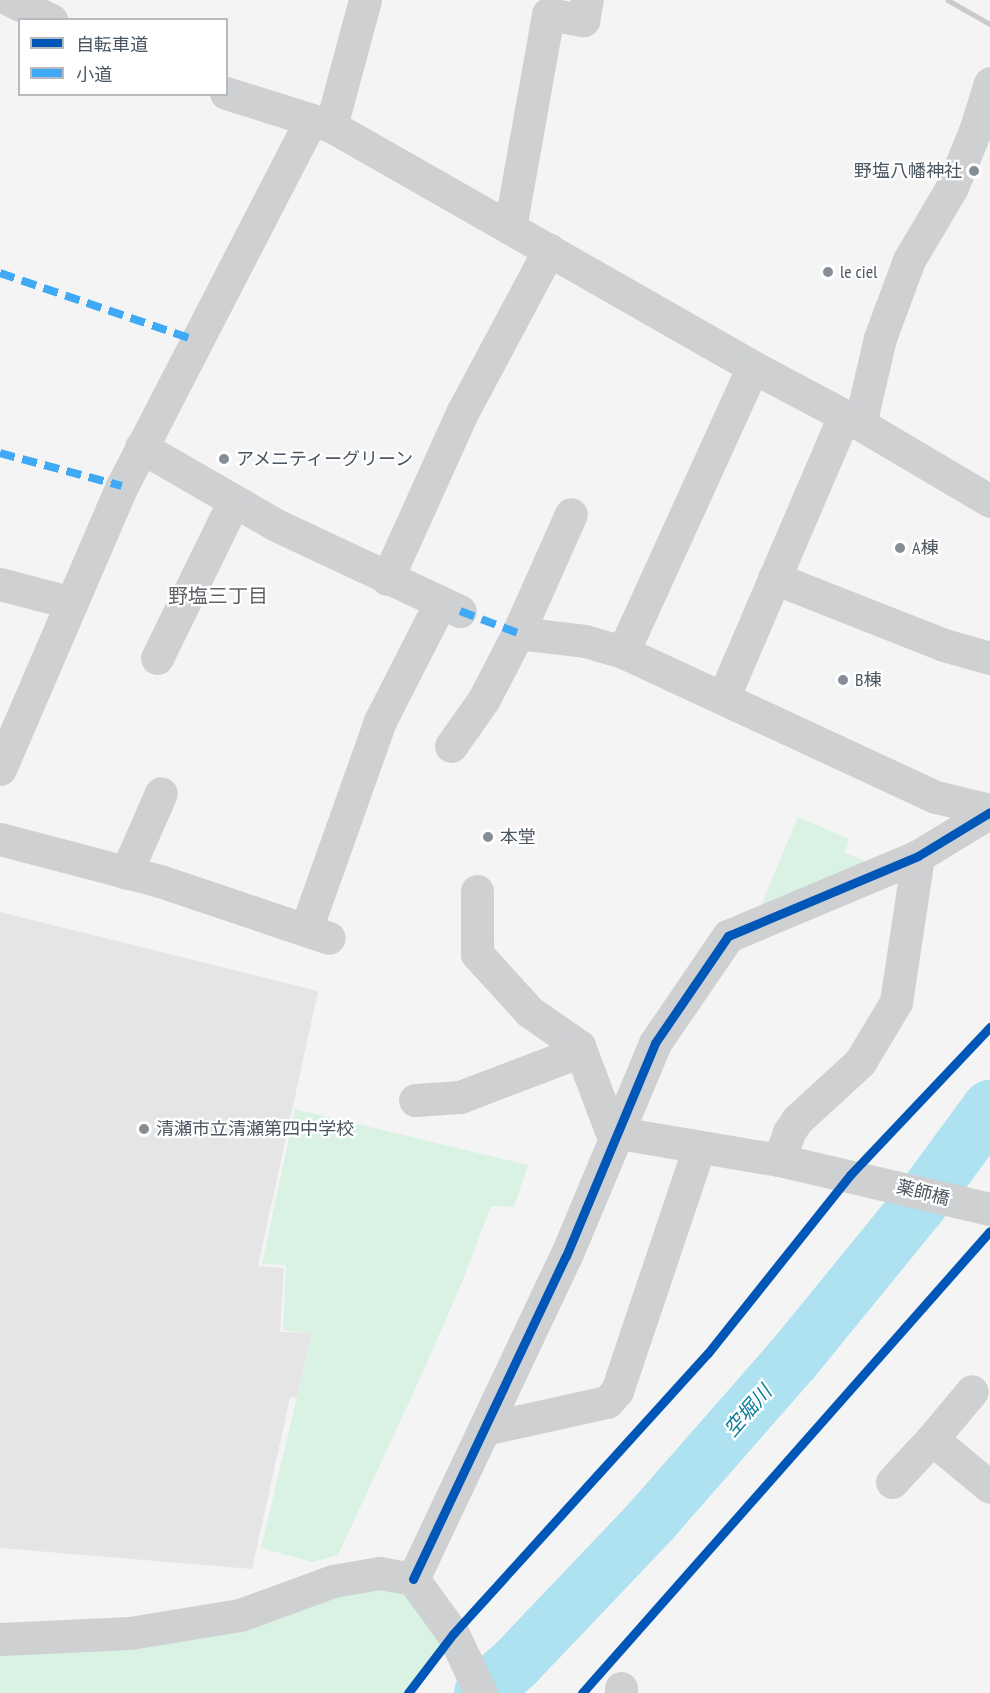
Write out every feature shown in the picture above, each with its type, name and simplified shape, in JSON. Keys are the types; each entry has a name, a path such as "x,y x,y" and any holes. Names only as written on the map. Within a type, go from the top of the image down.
{"street":[{"path":"0,769 141,447 321,123 365,0"},
{"path":"510,228 548,14 583,20 587,0"},
{"path":"724,696 774,578 852,420 909,260 951,187 975,131 990,83"},
{"path":"228,94 321,123 753,367 852,420 990,501"},
{"path":"387,579 463,411 549,250"},
{"path":"623,652 753,367"},
{"path":"0,839 126,873 317,934 380,721 450,607 276,525 141,447"},
{"path":"157,658 234,501"},
{"path":"451,746 484,699 518,633 571,514"},
{"path":"774,578 944,645 990,658"},
{"path":"0,584 72,603"},
{"path":"518,633 585,641 623,652 724,696 936,797 990,811"},
{"path":"126,873 162,793"},
{"path":"413,1579 566,1256 655,1043 728,936 918,856 990,811"},
{"path":"779,1160 789,1132 797,1120 860,1062 896,1002 918,856"},
{"path":"477,891 477,954 530,1012 579,1046 610,1128 619,1133"},
{"path":"415,1100 460,1097 581,1051"},
{"name":"薬師橋","path":"619,1133 779,1160 990,1209"},
{"path":"484,1429 607,1402 617,1391 699,1147"},
{"path":"892,1482 972,1391"},
{"path":"932,1439 990,1487"},
{"path":"0,1640 130,1633 240,1616 333,1581 379,1573 413,1579 453,1634 481,1693"}],"shaded area":[{"name":"清瀬市立清瀬第四中学校","path":"0,912 318,991 258,1266 284,1268 280,1332 312,1333 297,1397 290,1398 252,1569 0,1548"}],"green space":[{"path":"798,817 849,839 845,853 871,863 759,910"},
{"path":"295,1109 528,1165 514,1207 491,1206 463,1280 417,1385 338,1555 312,1562 261,1548 312,1334 283,1330 286,1265 262,1264"},
{"path":"379,1573 453,1634 411,1693 0,1693 0,1639 130,1633"}],"waterway":[{"name":"空堀川","path":"482,1693 516,1663 651,1521 793,1359 918,1206 990,1108"}],"railway":[{"path":"948,0 990,24"}],"marked path":[{"path":"0,273 195,340"},
{"path":"0,453 122,486"},
{"path":"460,611 518,633"}],"cycle path":[{"path":"413,1579 566,1256 655,1043 728,936 918,856 990,812"},
{"path":"408,1693 453,1634 708,1353 850,1175 990,1027"},
{"path":"582,1693 990,1231"}],"place":[{"name":"野塩八幡神社","path":"974,171"},
{"name":"le ciel","path":"828,272"},
{"name":"アメニティーグリーン","path":"224,459"},
{"name":"A棟","path":"900,548"},
{"name":"B棟","path":"843,680"},
{"name":"本堂","path":"488,837"},
{"name":"清瀬市立清瀬第四中学校","path":"144,1129"}],"district":[{"name":"野塩三丁目","path":"218,596"}]}
